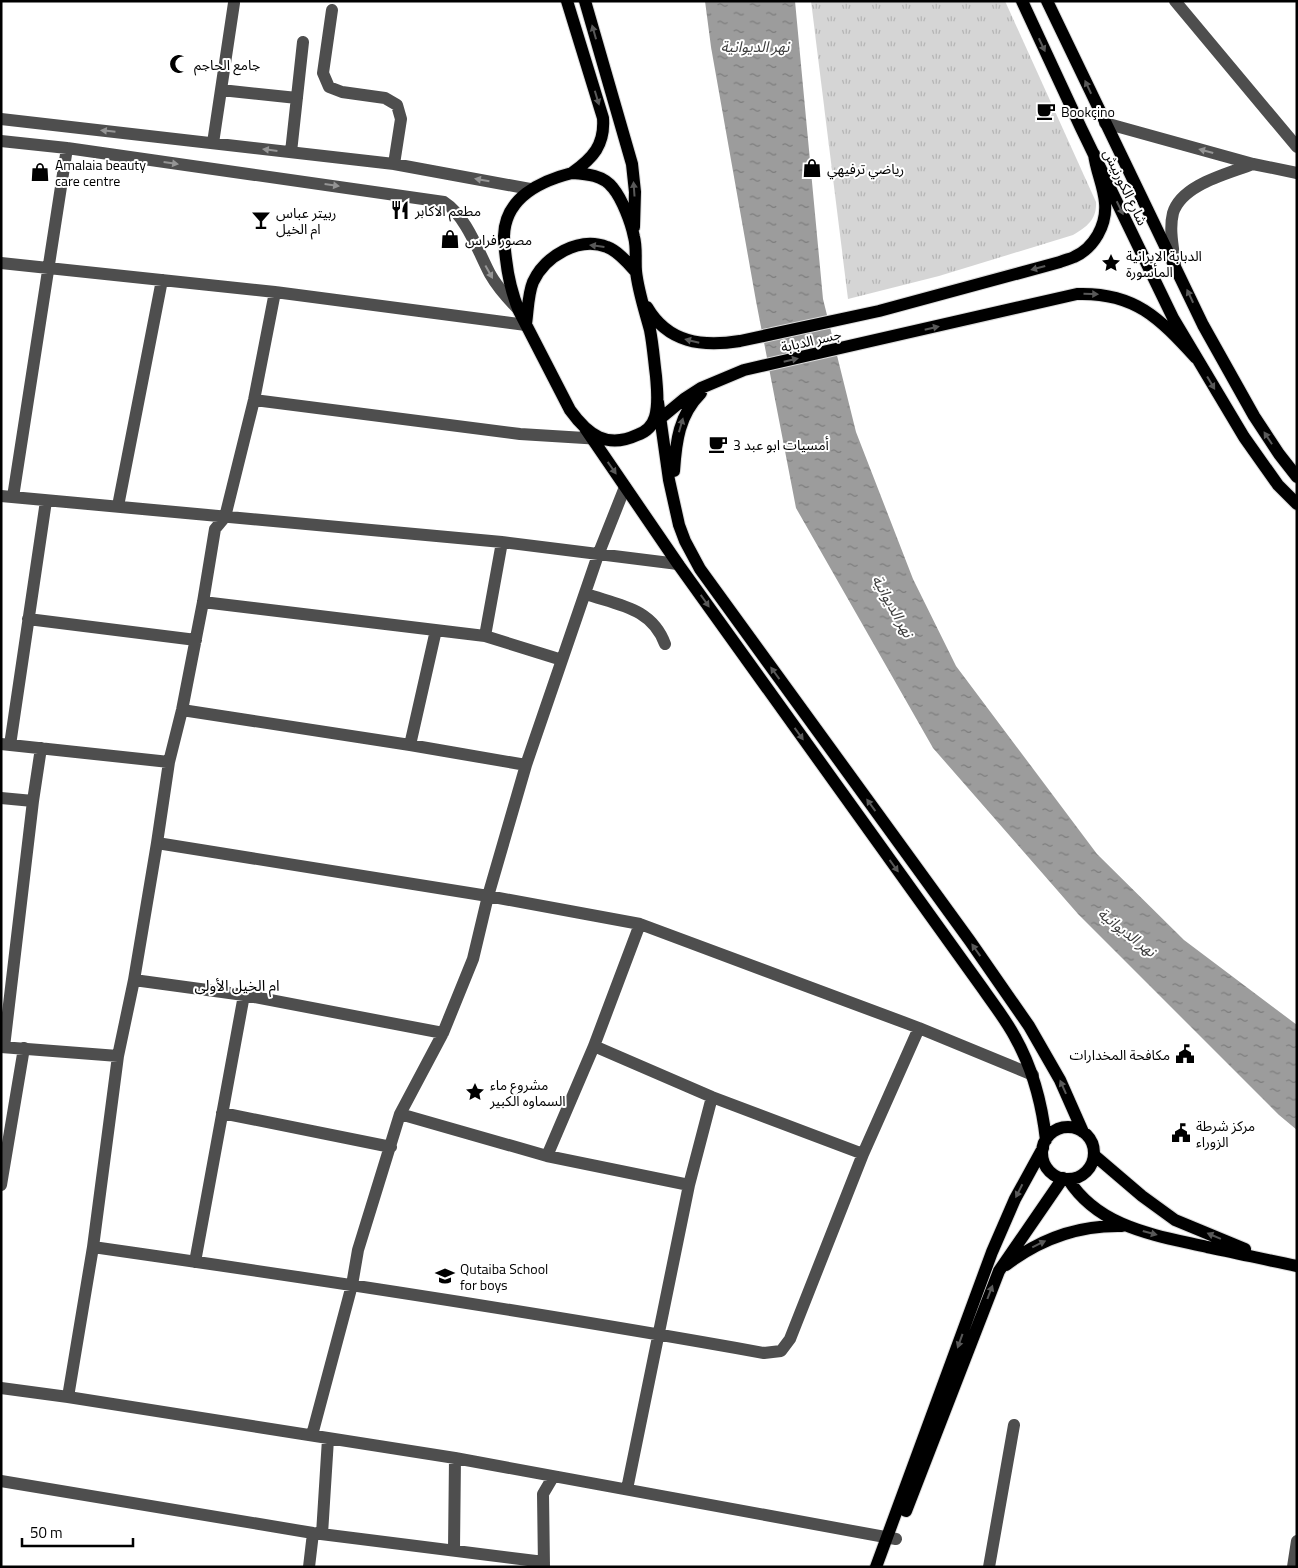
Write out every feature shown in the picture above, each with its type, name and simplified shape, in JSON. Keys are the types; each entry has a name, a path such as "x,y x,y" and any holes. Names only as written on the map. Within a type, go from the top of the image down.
{"main road":[{"path":"567,1 603,118 604,130 593,154 584,164 572,173 546,181 530,189 513,207 506,223 504,235 509,278 513,297 519,311 570,410 597,439 625,487 678,564 1015,1036 1032,1075 1041,1107 1044,1144 1042,1156 1044,1164 1056,1176 1075,1178 1088,1169 1092,1162 1094,1155 1093,1146 1089,1138 1075,1128 1058,1129 1051,1134 1044,1144 1015,1199 1000,1234 892,1538 885,1567"},
{"path":"584,1 632,164 636,272 651,333 660,419 669,480 679,525 686,542 700,569 970,941 1029,1026 1060,1080 1083,1132"},
{"name":"شارع الكورنيش","path":"1048,1 1203,325 1254,416 1297,477"},
{"name":"شارع الكورنيش","path":"1027,4 1094,154 1173,318 1244,437 1278,485 1297,504"},
{"name":"جسر الدبابة","path":"640,291 658,324 675,336 695,342 718,344 879,311 1060,262 1075,257 1088,247 1098,234 1104,219 1105,203 1094,154"},
{"path":"572,173 596,176 612,186 624,209 634,237"},
{"path":"526,325 528,300 534,281 552,259 564,250 577,245 600,245 609,248 636,272"},
{"name":"جسر الدبابة","path":"648,430 684,399 708,385 744,370 1077,294 1095,293 1112,296 1144,309 1174,334 1196,358"},
{"path":"679,525 674,479 676,444 683,418 691,402 708,385"},
{"path":"597,439 621,441 630,439 648,430 653,424 658,402"},
{"path":"1094,1155 1135,1191 1175,1220 1275,1262"},
{"path":"1066,1178 1090,1205 1126,1226 1152,1234 1297,1266"},
{"path":"876,1567 892,1538 999,1271 1066,1178"},
{"path":"999,1271 1019,1256 1053,1238 1089,1228 1126,1226"}],"street":[{"path":"1175,1 1297,147"},
{"path":"1183,1 1187,15"},
{"path":"214,143 234,3"},
{"path":"332,10 323,73 329,87 342,92 385,98 396,106 401,119 394,164"},
{"path":"291,152 303,42"},
{"path":"221,90 297,98"},
{"path":"1,119 394,164 530,189"},
{"path":"29,144 33,123"},
{"path":"1105,123 1253,164 1297,172"},
{"path":"1,141 67,148 444,202 456,212 491,275 502,292 519,311"},
{"path":"67,148 48,268 7,497 502,542 678,564"},
{"path":"1175,263 1171,233 1174,213 1178,204 1192,189 1253,164"},
{"path":"1,262 275,292 526,325"},
{"path":"118,506 162,280"},
{"path":"68,1397 93,1247 118,1056 134,980 170,762 196,640 215,530 225,517 254,400 275,292"},
{"path":"254,400 520,434 597,439"},
{"path":"312,1435 352,1285 358,1250 400,1114 443,1033 473,960 488,896 526,765 598,555 625,487"},
{"path":"46,501 6,745 170,762"},
{"path":"485,636 502,542"},
{"path":"586,594 641,613 652,621 662,634 666,644"},
{"path":"203,602 485,636 562,660"},
{"path":"28,619 196,640"},
{"path":"410,745 436,630"},
{"path":"182,710 526,765"},
{"path":"41,748 3,1047 118,1056"},
{"path":"1,798 33,801"},
{"path":"158,843 488,896 640,924 919,1028 1032,1075"},
{"path":"547,1156 594,1046 640,924"},
{"path":"134,980 244,995 443,1033"},
{"path":"195,1262 244,995"},
{"path":"93,1247 352,1285 764,1353 781,1352 790,1340 863,1154 919,1028"},
{"path":"594,1046 712,1097 863,1154"},
{"path":"1,1185 24,1048"},
{"path":"627,1489 689,1185 712,1097"},
{"path":"222,1113 391,1146"},
{"path":"400,1114 547,1156 689,1185"},
{"path":"1,1388 455,1458 892,1538"},
{"path":"989,1567 1014,1426"},
{"path":"309,1567 317,1533 328,1439"},
{"path":"454,1549 455,1458"},
{"path":"1,1481 317,1533 454,1549 544,1564 543,1494 553,1477"},
{"path":"1292,1567 1297,1541"}],"green space":[{"path":"811,1 1005,1 1096,202 1095,213 1090,222 1073,235 939,276 848,299"}],"water":[{"name":"نهر الديوانية","path":"705,1 795,1 823,299 856,432 913,579 956,666 1097,854 1184,940 1297,1025 1297,1130 1279,1115 1078,914 933,748 796,508 756,301 711,47"}],"place":[{"name":"جامع الحاجم","path":"179,64"},
{"name":"Bookçino","path":"1046,111"},
{"name":"رياضي ترفيهي","path":"812,168"},
{"name":"Amalaia beauty care centre","path":"40,172"},
{"name":"مطعم الاكابر","path":"400,210"},
{"name":"ربيتر عباس ام الخيل","path":"261,220"},
{"name":"مصور فراس","path":"450,239"},
{"name":"الدبابة الايرانية المأسورة","path":"1111,263"},
{"name":"أمسيات ابو عبد 3","path":"718,444"},
{"name":"مكافحة المخدارات","path":"1185,1054"},
{"name":"مشروع ماء السماوه الكبير","path":"475,1092"},
{"name":"مركز شرطة الزوراء","path":"1181,1133"},
{"name":"Qutaiba School for boys","path":"445,1276"}],"district":[{"name":"ام الخيل الأولى","path":"237,985"}]}
